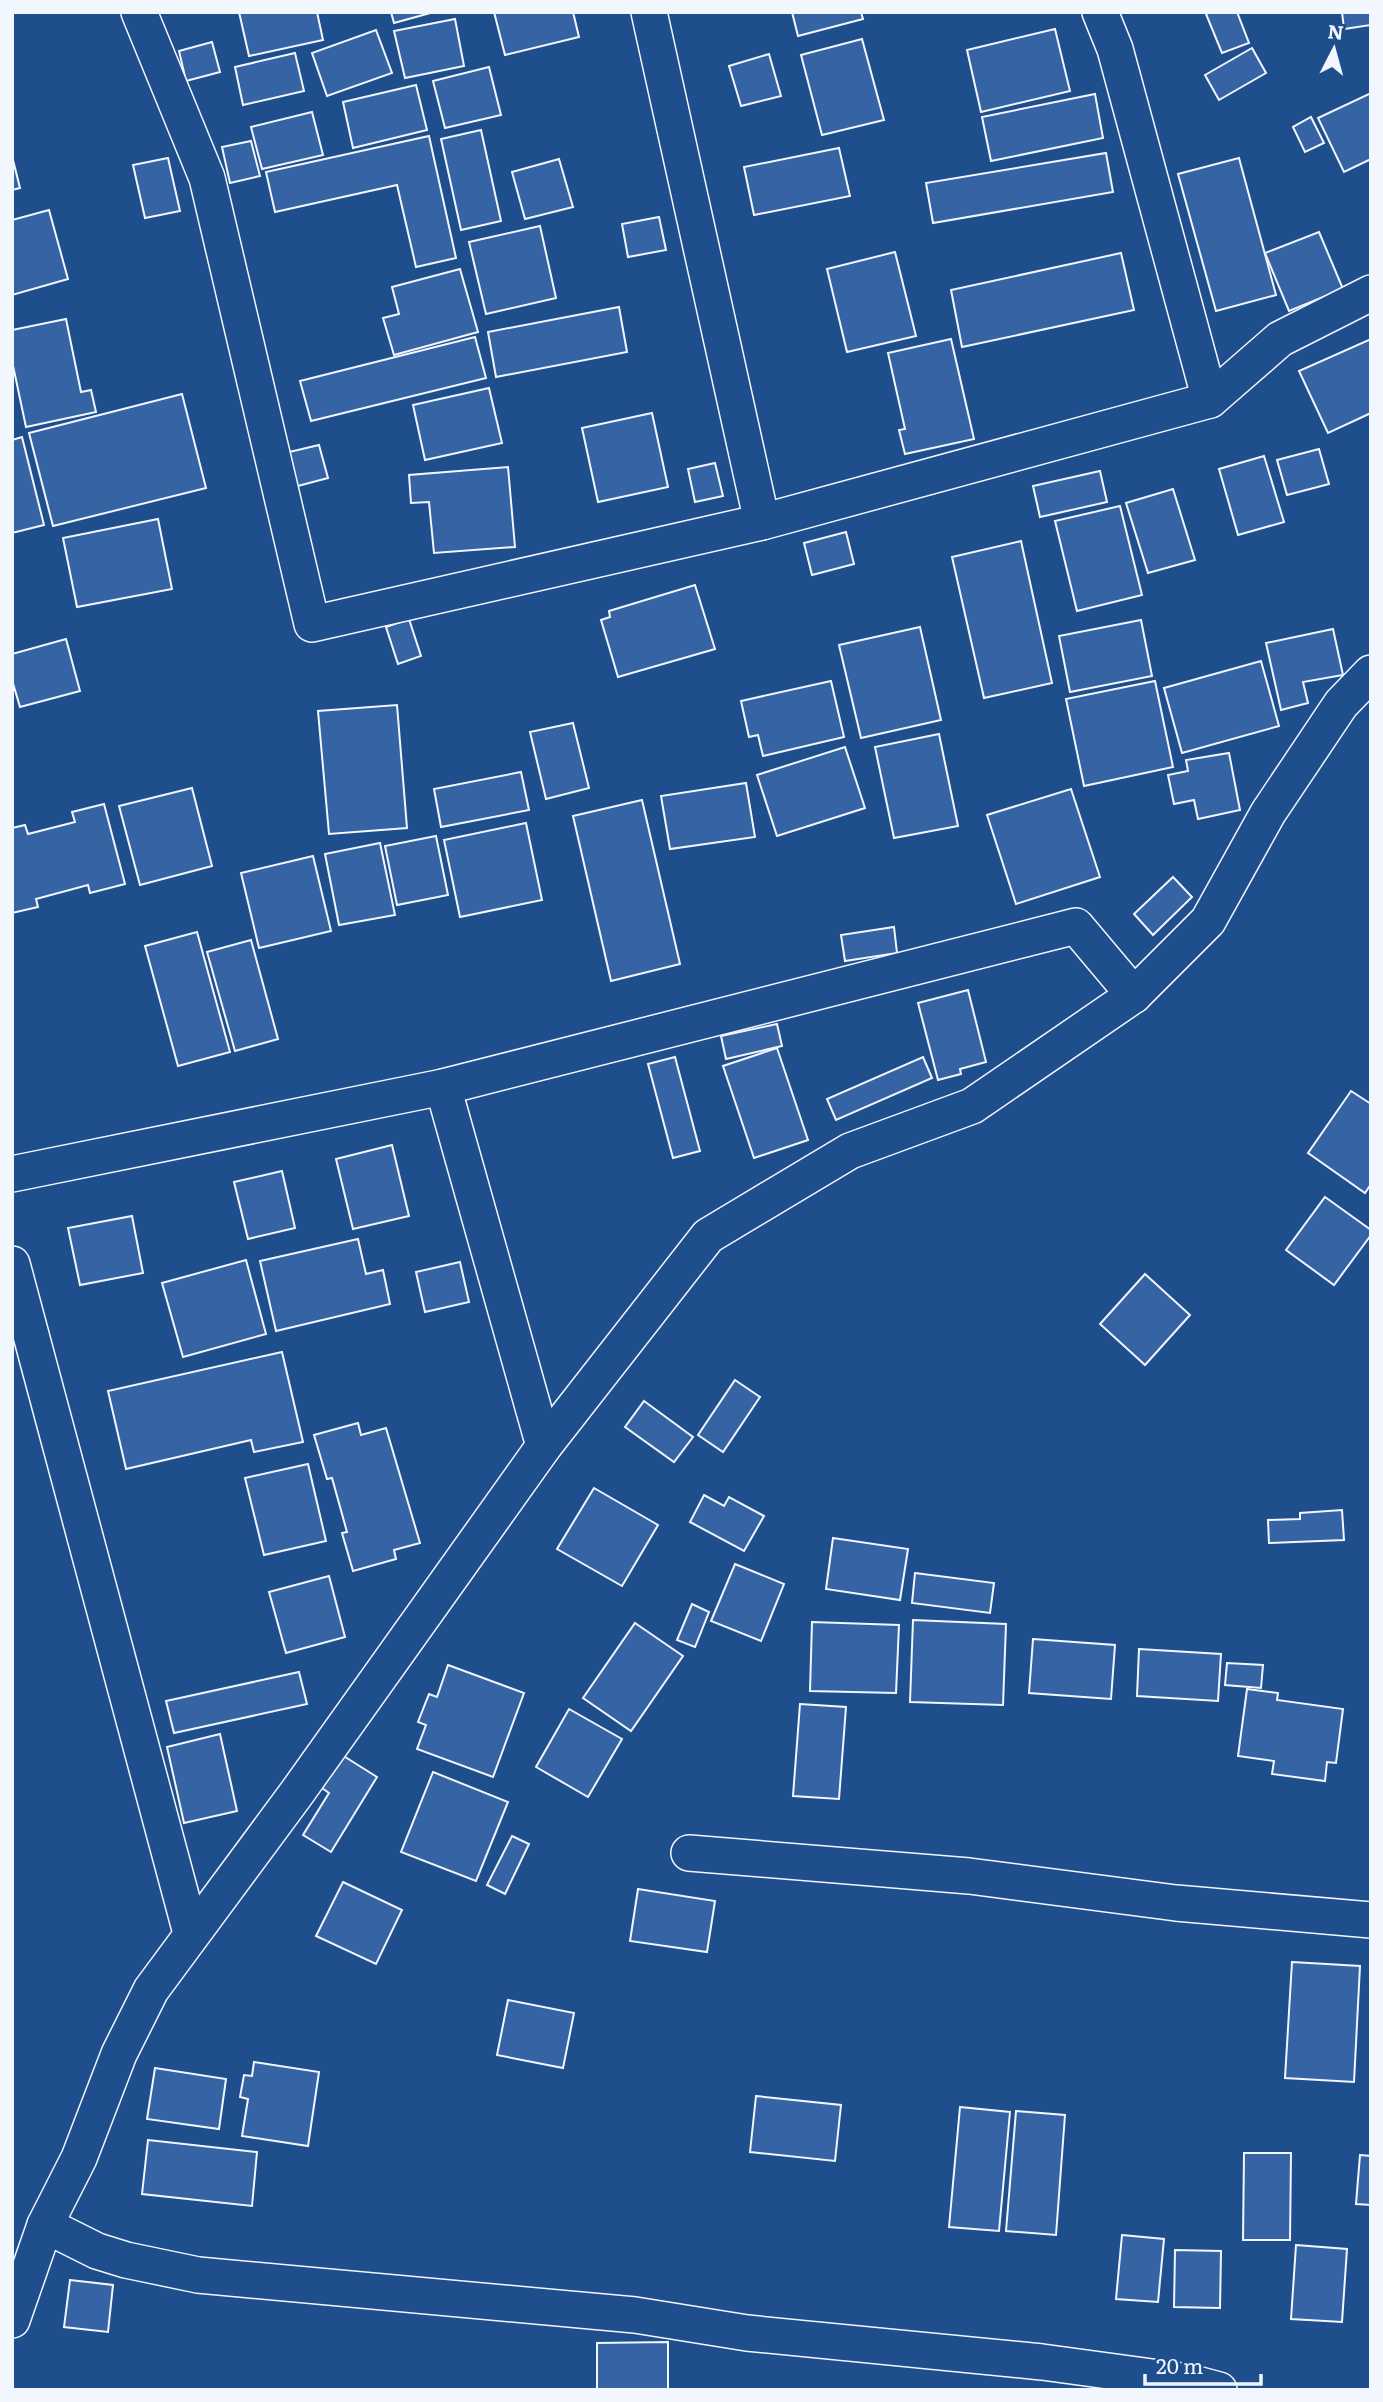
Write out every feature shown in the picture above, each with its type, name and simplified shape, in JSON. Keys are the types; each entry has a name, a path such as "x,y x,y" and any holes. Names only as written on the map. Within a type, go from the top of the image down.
{"street":[{"path":"139,12 207,178 312,624 762,522 1210,400 1280,339 1371,293"},
{"path":"649,12 762,522"},
{"path":"1100,12 1115,49 1210,400"},
{"path":"12,2320 46,2225 79,2158 119,2054 151,1990 296,1794 544,1447 708,1236 850,1151 972,1106 1134,995 1208,921 1268,813 1341,704 1371,673"},
{"path":"12,1174 443,1087 1076,926 1134,995"},
{"path":"443,1087 544,1447"},
{"path":"12,1264 191,1933"},
{"path":"689,1853 969,1876 1176,1903 1371,1920"},
{"path":"46,2225 97,2251 144,2266 186,2273 635,2315 747,2333 1068,2365 1219,2390"}],"building":[{"path":"239,12 317,12 323,40 249,56"},
{"path":"391,12 434,12 394,23"},
{"path":"494,12 573,12 579,37 505,55"},
{"path":"792,12 861,12 863,19 798,36"},
{"path":"1237,12 1249,43 1222,53 1206,14"},
{"path":"1342,12 1371,12 1371,25 1344,29"},
{"path":"455,19 464,66 405,78 394,31"},
{"path":"1055,29 1070,91 981,112 967,50"},
{"path":"376,30 392,73 327,96 312,53"},
{"path":"862,39 884,120 822,135 801,55"},
{"path":"212,42 220,72 186,81 179,51"},
{"path":"1252,48 1266,73 1219,100 1205,75"},
{"path":"295,53 304,91 243,105 235,67"},
{"path":"769,54 781,96 741,106 729,66"},
{"path":"489,67 501,115 445,128 433,81"},
{"path":"416,85 427,130 353,148 343,102"},
{"path":"1371,93 1371,159 1344,172 1318,118"},
{"path":"1095,94 1103,138 991,161 982,117"},
{"path":"312,112 323,155 262,169 251,127"},
{"path":"1311,117 1324,143 1305,152 1293,127"},
{"path":"481,130 501,221 461,230 441,139"},
{"path":"429,136 456,258 416,267 397,185 275,212 266,172"},
{"path":"251,141 260,176 230,183 222,147"},
{"path":"839,148 850,196 754,215 744,167"},
{"path":"1106,153 1113,192 933,223 926,183"},
{"path":"12,156 20,188 12,190"},
{"path":"168,158 180,211 145,218 133,165"},
{"path":"1239,158 1276,295 1216,311 1178,174"},
{"path":"559,159 573,207 525,219 512,172"},
{"path":"49,210 68,279 12,295 12,220"},
{"path":"659,217 666,250 628,257 622,224"},
{"path":"540,226 556,298 486,314 469,242"},
{"path":"1319,232 1343,289 1289,311 1265,253"},
{"path":"895,252 916,336 847,352 827,269"},
{"path":"1121,253 1134,310 962,347 951,290"},
{"path":"460,269 478,332 394,355 383,318 399,314 392,287"},
{"path":"619,307 627,352 496,377 488,332"},
{"path":"66,319 81,392 91,390 96,412 26,427 12,361 12,330"},
{"path":"475,337 486,378 311,421 300,381"},
{"path":"951,339 974,439 905,454 899,430 905,429 888,353"},
{"path":"1371,339 1371,413 1328,433 1299,371"},
{"path":"489,388 502,443 425,460 413,405"},
{"path":"182,394 206,488 53,526 29,433"},
{"path":"652,413 668,487 598,502 582,428"},
{"path":"22,437 44,525 12,533 12,440"},
{"path":"319,445 328,478 294,487 285,453"},
{"path":"1319,449 1329,484 1287,495 1277,460"},
{"path":"1264,456 1284,522 1238,535 1219,469"},
{"path":"715,463 723,496 695,502 688,469"},
{"path":"508,467 515,547 434,553 429,502 411,503 409,475"},
{"path":"1100,471 1107,502 1040,517 1033,486"},
{"path":"1173,489 1195,560 1148,573 1126,503"},
{"path":"1120,506 1142,595 1077,611 1055,521"},
{"path":"158,519 172,589 77,607 63,538"},
{"path":"846,532 854,564 812,575 804,543"},
{"path":"1021,541 1052,683 984,698 952,557"},
{"path":"695,585 715,649 618,677 601,620 610,617 609,611"},
{"path":"409,619 421,656 398,664 386,627"},
{"path":"1141,620 1152,676 1070,692 1059,636"},
{"path":"920,627 941,720 861,738 839,645"},
{"path":"1333,629 1343,675 1303,682 1308,703 1281,710 1266,643"},
{"path":"66,639 80,691 20,707 12,680 12,654"},
{"path":"1261,661 1279,726 1182,753 1164,688"},
{"path":"831,681 844,737 763,756 758,735 749,737 741,701"},
{"path":"1155,681 1173,767 1084,786 1066,699"},
{"path":"397,705 407,828 329,834 318,711"},
{"path":"573,723 589,788 546,799 530,732"},
{"path":"939,734 958,826 894,838 875,747"},
{"path":"845,747 865,808 777,836 757,775"},
{"path":"1229,753 1240,810 1198,819 1194,800 1174,804 1168,775 1188,771 1186,760"},
{"path":"521,772 529,810 441,827 434,789"},
{"path":"746,783 755,837 670,849 661,796"},
{"path":"192,788 212,866 140,885 119,806"},
{"path":"1071,789 1100,877 1016,904 987,815"},
{"path":"642,800 680,964 611,981 573,816"},
{"path":"104,804 125,884 90,893 88,885 36,899 38,907 12,913 12,828 25,825 28,834 75,822 72,812"},
{"path":"526,823 542,900 460,917 444,840"},
{"path":"436,836 448,895 397,905 385,846"},
{"path":"380,843 395,915 339,925 325,854"},
{"path":"313,856 331,931 259,948 241,873"},
{"path":"1173,877 1192,897 1153,935 1134,914"},
{"path":"894,927 897,953 845,961 841,935"},
{"path":"197,932 230,1052 178,1066 145,946"},
{"path":"251,940 278,1039 235,1051 207,952"},
{"path":"968,990 986,1062 960,1069 961,1074 938,1080 918,1003"},
{"path":"777,1024 782,1046 726,1059 721,1036"},
{"path":"777,1048 808,1140 754,1158 723,1066"},
{"path":"675,1057 700,1151 673,1158 648,1064"},
{"path":"923,1057 932,1078 836,1120 827,1099"},
{"path":"1351,1091 1371,1104 1371,1184 1365,1193 1308,1153"},
{"path":"392,1145 409,1216 353,1229 336,1159"},
{"path":"282,1171 295,1228 248,1239 234,1182"},
{"path":"1325,1197 1371,1230 1371,1235 1334,1285 1286,1250"},
{"path":"132,1216 143,1273 80,1285 68,1228"},
{"path":"358,1239 366,1274 383,1270 390,1304 276,1331 260,1261"},
{"path":"246,1260 266,1334 183,1357 162,1283"},
{"path":"460,1262 469,1302 425,1312 416,1272"},
{"path":"1145,1274 1190,1315 1145,1365 1100,1324"},
{"path":"282,1352 303,1442 254,1452 251,1440 126,1469 108,1391"},
{"path":"735,1380 760,1397 723,1452 698,1435"},
{"path":"644,1401 693,1437 674,1462 625,1427"},
{"path":"358,1423 361,1435 386,1428 420,1543 394,1550 396,1559 353,1571 342,1533 347,1532 332,1478 327,1479 314,1435"},
{"path":"308,1464 326,1541 264,1555 245,1478"},
{"path":"594,1488 658,1525 622,1586 557,1549"},
{"path":"704,1495 724,1506 729,1497 764,1516 744,1551 690,1522"},
{"path":"1342,1510 1344,1540 1269,1543 1268,1520 1300,1519 1300,1513"},
{"path":"833,1538 908,1549 900,1600 826,1589"},
{"path":"735,1564 784,1584 761,1641 711,1621"},
{"path":"915,1573 994,1583 990,1613 912,1603"},
{"path":"329,1576 345,1637 286,1653 269,1592"},
{"path":"692,1604 709,1612 695,1647 677,1640"},
{"path":"913,1620 1006,1624 1003,1705 910,1702"},
{"path":"812,1622 899,1625 896,1693 810,1691"},
{"path":"635,1623 683,1656 631,1731 583,1698"},
{"path":"1033,1639 1115,1645 1111,1699 1029,1693"},
{"path":"1139,1649 1221,1654 1218,1701 1137,1696"},
{"path":"1227,1663 1263,1665 1261,1688 1225,1685"},
{"path":"448,1665 524,1693 493,1777 417,1749 426,1725 418,1722 429,1694 437,1697"},
{"path":"299,1672 307,1704 174,1733 166,1701"},
{"path":"1247,1689 1278,1693 1277,1700 1343,1709 1336,1763 1327,1762 1325,1781 1272,1774 1274,1761 1238,1756"},
{"path":"800,1704 846,1707 839,1799 793,1796"},
{"path":"569,1709 622,1739 588,1797 536,1767"},
{"path":"220,1734 237,1811 184,1823 167,1747"},
{"path":"342,1755 377,1777 331,1852 303,1835 329,1793 322,1788"},
{"path":"433,1772 508,1802 476,1881 401,1852"},
{"path":"512,1836 529,1844 505,1894 487,1885"},
{"path":"343,1882 402,1910 376,1964 316,1936"},
{"path":"638,1889 715,1901 707,1952 630,1941"},
{"path":"1292,1962 1360,1966 1354,2082 1285,2078"},
{"path":"508,2000 574,2013 563,2068 497,2055"},
{"path":"254,2062 319,2072 308,2146 242,2136 248,2099 240,2097 244,2075 252,2076"},
{"path":"155,2068 226,2079 219,2129 147,2119"},
{"path":"756,2096 841,2105 835,2161 750,2152"},
{"path":"960,2107 1010,2112 999,2231 949,2227"},
{"path":"1016,2111 1065,2115 1056,2235 1006,2231"},
{"path":"148,2140 257,2152 252,2206 142,2194"},
{"path":"1244,2153 1291,2153 1290,2240 1243,2240"},
{"path":"1360,2155 1371,2156 1371,2205 1356,2204"},
{"path":"1122,2235 1164,2239 1158,2302 1116,2299"},
{"path":"1296,2245 1347,2249 1342,2322 1291,2319"},
{"path":"1175,2250 1221,2251 1220,2308 1174,2307"},
{"path":"70,2280 113,2285 108,2332 64,2327"},
{"path":"668,2342 668,2390 597,2390 597,2343"}]}
